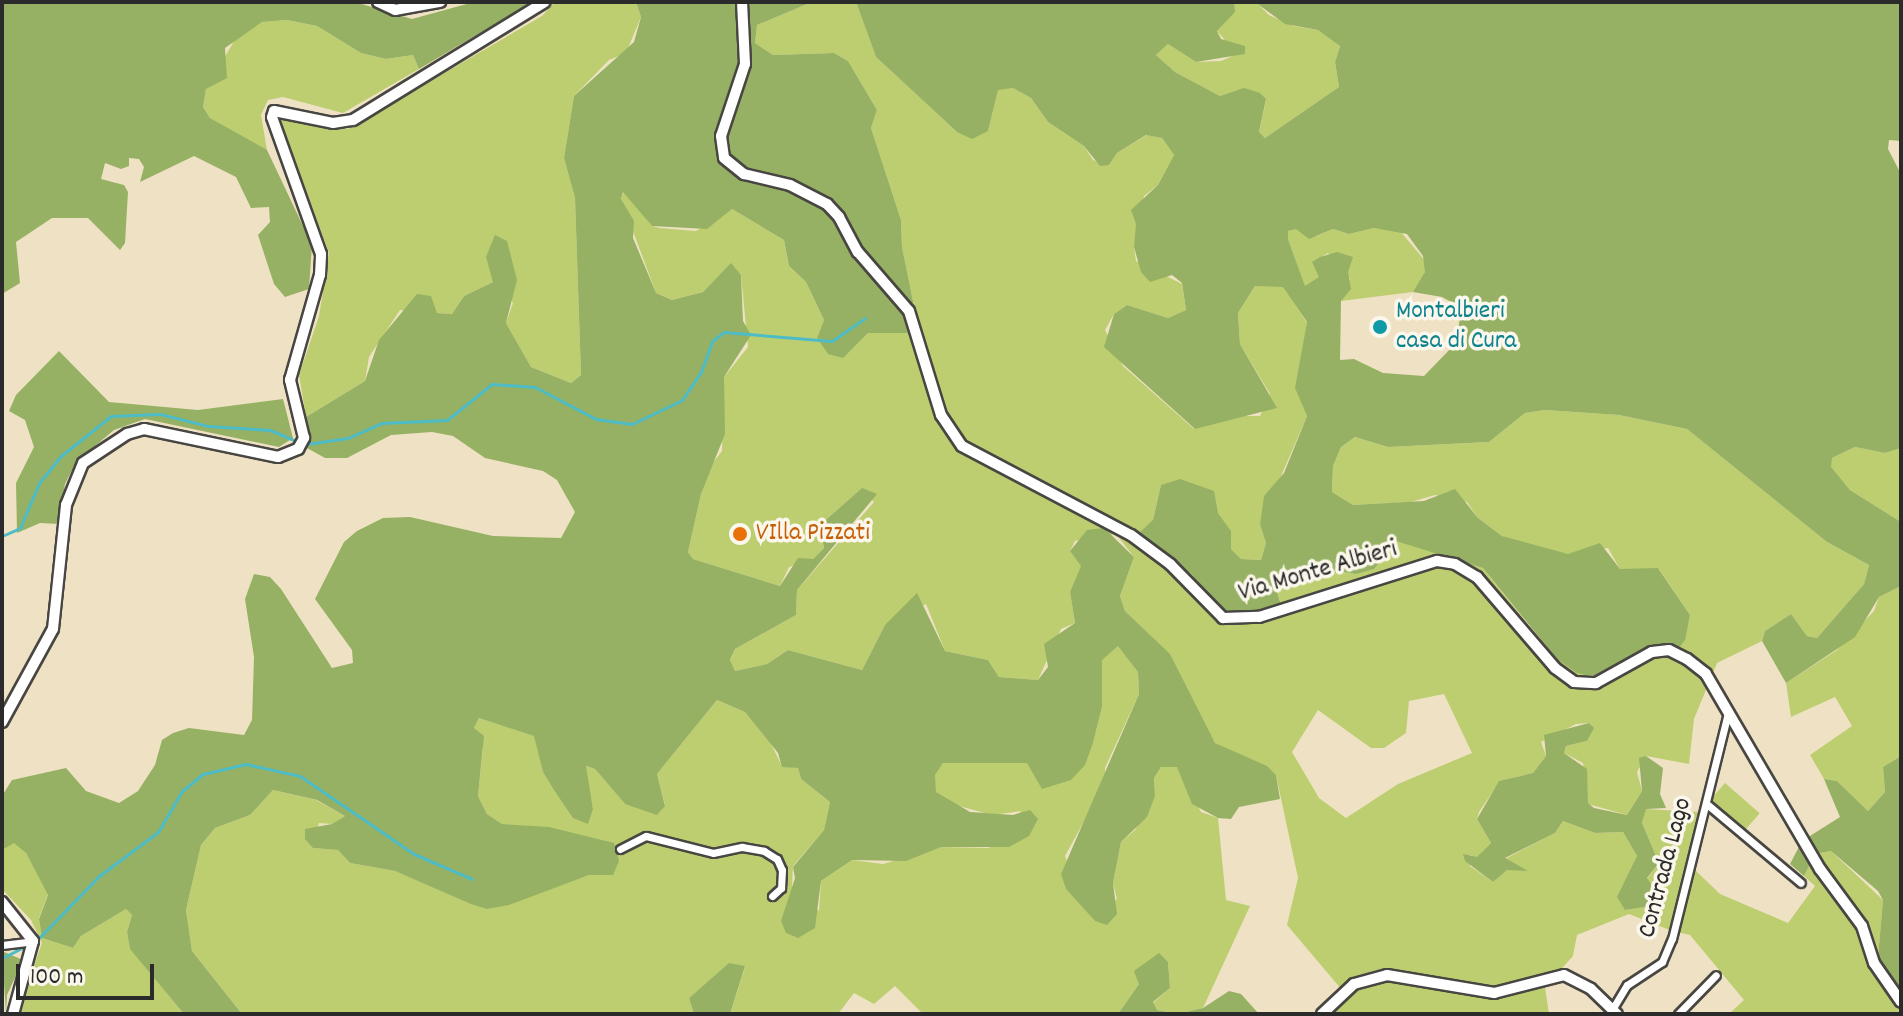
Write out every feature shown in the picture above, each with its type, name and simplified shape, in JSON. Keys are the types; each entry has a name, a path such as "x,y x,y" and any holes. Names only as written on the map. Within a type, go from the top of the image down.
{"street":[{"path":"378,2 395,10 440,2"},
{"path":"2,722 53,629 66,505 83,463 144,429 285,456 304,438 290,380 320,275 321,254 280,142 274,111 333,123 353,120 545,2"},
{"name":"Via Monte Albieri","path":"742,2 745,64 721,136 724,158 744,174 790,185 839,217 858,252 909,311 941,415 962,446 1120,527 1170,564 1223,618 1259,617 1416,566 1455,564 1477,577 1555,668 1574,682 1596,683 1652,652 1669,650 1706,674 1820,869 1862,926 1874,963 1901,1002"},
{"name":"Contrada Lago","path":"1615,1011 1627,985 1662,962 1666,952 1708,805 1711,767 1728,712"},
{"path":"1708,805 1801,883"},
{"path":"620,849 646,836 713,853 742,847 764,851 777,859 782,870 781,888 772,896"},
{"path":"2,902 32,942"},
{"path":"2,945 32,942"},
{"path":"13,1014 32,942"},
{"path":"1322,1014 1354,984 1387,975 1494,993 1564,975 1591,989 1615,1011"},
{"path":"1678,1014 1716,975"}],"green space":[{"path":"2,2 355,2 412,19 474,2 532,2 419,69 413,55 386,59 361,53 317,26 287,20 262,22 225,48 227,78 206,89 203,107 210,118 267,150 312,245 309,289 285,297 274,284 258,235 270,222 269,207 251,208 236,177 194,156 140,182 144,167 139,159 129,158 129,166 121,169 105,163 101,179 124,185 128,192 125,243 120,250 88,218 52,218 16,242 20,283 2,294"},
{"path":"555,2 636,2 641,17 626,53 609,60 574,96 564,158 575,198 581,375 571,383 531,367 506,323 513,303 494,270 493,282 464,296 452,314 400,310 369,357 365,381 306,417 299,375 319,316 329,253 278,114 348,129 542,16"},
{"path":"636,2 812,2 757,25 755,43 773,55 834,53 848,61 877,110 871,128 901,220 902,247 916,316 911,333 868,333 843,358 828,354 817,338 824,320 806,282 789,266 784,240 732,209 707,229 652,226 623,192 621,199 634,221 633,238 656,293 672,300 703,292 731,263 741,275 743,321 751,335 724,377 725,434 701,494 688,552 693,559 780,586 798,558 813,559 824,548 820,525 862,488 877,494 797,590 796,615 735,649 730,660 735,671 767,664 788,650 862,670 885,625 917,593 945,651 988,660 999,677 1038,680 1048,667 1044,644 1075,623 1070,592 1081,566 1070,551 1087,530 1104,528 1134,557 1120,596 1125,611 1170,654 1215,743 1267,766 1276,775 1280,799 1239,807 1231,819 1218,818 1192,804 1177,767 1161,767 1154,778 1155,796 1147,817 1121,842 1113,883 1117,914 1107,925 1095,921 1066,889 1061,874 1139,694 1138,672 1118,646 1102,660 1102,707 1093,743 1085,765 1071,780 1042,789 1027,763 943,763 935,775 936,792 970,812 1013,815 1030,810 1038,819 1029,836 1009,847 941,847 906,861 852,860 821,881 815,928 798,938 786,933 781,921 795,878 793,867 824,830 830,802 801,779 798,768 782,767 778,753 745,712 717,700 657,774 665,806 657,815 625,804 595,769 586,766 593,809 588,824 573,818 554,790 543,772 534,736 479,718 474,728 484,736 478,796 487,814 502,824 549,827 614,843 619,861 613,875 589,875 509,905 487,909 395,871 350,863 338,850 313,848 305,839 305,829 332,824 345,816 317,800 273,790 250,815 215,828 201,845 186,910 192,951 242,1014 184,1014 130,949 127,932 132,915 126,909 81,936 73,948 42,938 39,919 48,895 26,853 14,843 2,850 2,796 12,780 66,768 86,791 119,803 138,791 155,765 162,740 173,733 189,728 244,735 252,720 254,657 245,599 254,574 270,577 281,589 332,668 353,663 352,650 315,599 344,542 357,531 383,518 410,517 493,536 561,538 575,512 557,480 543,471 485,458 453,436 432,432 391,435 347,458 325,458 307,448 306,417 365,381 379,340 417,294 431,296 437,313 452,314 464,296 493,282 486,257 495,235 507,241 517,280 506,323 531,367 571,383 581,375 575,198 564,158 574,96 634,42 641,17"},
{"path":"812,2 856,2 876,57 957,132 988,131 998,89 1013,88 1031,98 1048,122 1084,146 1093,160 1109,165 1117,153 1147,135 1162,138 1174,155 1158,185 1144,196 1134,247 1136,261 1182,284 1186,310 1168,318 1127,305 1114,314 1105,330 1123,366 1194,429 1234,416 1260,416 1270,394 1240,344 1238,313 1255,286 1283,286 1307,323 1296,388 1307,416 1260,525 1266,543 1261,560 1241,559 1231,549 1230,531 1218,513 1161,485 1153,520 1175,560 1199,588 1277,607 1281,604 1274,582 1288,574 1319,568 1356,574 1396,541 1483,568 1546,647 1632,664 1688,623 1690,615 1659,569 1620,569 1608,548 1568,554 1529,547 1502,536 1478,518 1467,502 1435,495 1411,502 1353,505 1332,492 1333,466 1341,447 1355,437 1388,447 1489,442 1525,413 1545,410 1619,415 1687,429 1827,542 1869,565 1864,584 1817,638 1807,636 1791,614 1765,631 1762,641 1717,663 1694,719 1689,764 1646,756 1637,772 1642,791 1627,815 1588,804 1583,763 1564,753 1566,746 1587,741 1593,728 1589,723 1576,724 1541,742 1546,756 1533,773 1500,781 1479,812 1477,819 1491,843 1477,858 1470,855 1470,866 1493,882 1507,869 1526,871 1505,859 1555,833 1563,821 1595,833 1623,832 1637,856 1625,887 1625,910 1645,907 1654,897 1647,879 1659,863 1642,823 1645,809 1700,812 1672,931 1629,914 1577,935 1573,956 1545,987 1549,1014 1317,1014 1342,990 1287,925 1298,878 1276,775 1215,743 1151,636 1125,611 1120,596 1134,557 1116,534 1075,541 1070,551 1082,566 1070,592 1075,623 1061,629 1038,680 999,677 988,660 945,651 926,604 885,625 862,670 788,650 767,664 735,671 730,661 735,649 796,615 797,590 874,502 861,489 820,525 824,548 813,559 789,567 780,586 693,559 688,552 701,494 709,468 722,451 724,377 748,347 741,275 731,264 703,292 672,300 656,293 621,199 624,191 652,226 696,231 732,209 784,240 789,266 806,282 824,320 817,338 843,357 868,333 911,333 916,316 902,247 901,220 871,128 877,110 848,61 834,53 773,55 755,43 757,25","holes":["1444,694 1472,753 1398,784 1346,818 1319,798 1292,752 1318,710 1371,748 1384,748 1406,733 1409,701"]},
{"path":"856,2 1234,2 1235,12 1217,31 1221,39 1245,46 1245,54 1196,62 1168,44 1156,55 1175,72 1220,96 1244,88 1260,93 1266,99 1259,132 1265,138 1339,87 1335,62 1340,46 1318,30 1285,24 1255,2 1901,2 1901,141 1889,140 1888,149 1901,174 1901,448 1885,453 1855,447 1832,458 1831,467 1850,490 1901,522 1901,586 1879,597 1855,637 1786,683 1762,641 1765,631 1791,614 1807,636 1817,638 1864,584 1869,565 1827,542 1687,429 1619,415 1545,410 1525,413 1489,442 1388,447 1355,437 1341,447 1333,466 1332,492 1353,505 1424,501 1455,489 1478,518 1502,536 1568,554 1600,543 1620,569 1658,568 1690,615 1685,640 1675,653 1632,664 1607,680 1577,673 1557,659 1483,568 1396,541 1374,569 1356,574 1319,568 1288,574 1274,582 1281,605 1262,612 1223,613 1191,574 1138,534 1153,520 1161,485 1180,479 1214,491 1218,513 1231,531 1231,549 1241,559 1261,560 1266,543 1260,525 1264,496 1284,473 1307,416 1295,388 1307,322 1283,287 1255,286 1238,313 1240,344 1277,408 1195,429 1104,347 1114,314 1127,305 1168,318 1186,310 1182,283 1172,275 1150,282 1141,272 1134,247 1136,224 1131,210 1158,185 1174,155 1162,138 1146,135 1117,153 1109,165 1100,166 1084,146 1048,122 1031,98 1013,88 998,90 988,131 972,139 957,132 876,57","holes":["1374,228 1407,234 1423,256 1425,272 1413,292 1442,297 1462,308 1455,344 1424,376 1383,373 1354,359 1340,360 1341,301 1351,289 1348,272 1353,257 1337,252 1320,257 1312,262 1319,277 1305,286 1288,239 1288,231 1296,229 1309,239 1333,229 1349,234"]},
{"path":"1234,2 1257,3 1269,15 1293,26 1318,30 1340,45 1335,62 1339,87 1265,138 1259,133 1266,100 1236,91 1220,96 1175,72 1156,55 1168,44 1196,62 1221,61 1237,54 1217,31 1234,12"},
{"path":"287,20 317,26 361,53 386,59 413,55 419,69 343,113 283,97 268,100 261,115 267,150 257,147 210,118 203,107 206,89 237,36 262,22"},
{"path":"1296,228 1317,236 1333,229 1349,234 1374,228 1400,231 1427,263 1423,280 1413,292 1341,301 1350,279 1328,253 1313,262 1320,277 1305,287 1288,239 1288,231"},
{"path":"59,351 109,402 198,410 283,399 293,438 279,447 145,419 114,430 76,462 65,484 59,524 40,523 17,533 16,483 34,447 25,420 9,411 16,395"},
{"path":"1855,447 1885,453 1901,448 1901,522 1850,490 1830,467 1832,458"},
{"path":"1901,586 1901,756 1883,767 1885,792 1868,811 1837,781 1824,779 1810,755 1852,726 1835,697 1791,717 1786,683 1837,650 1874,611 1879,597"},
{"path":"1119,645 1138,672 1139,694 1105,768 1105,783 1065,856 1084,908 1095,921 1117,899 1113,883 1121,842 1135,830 1155,796 1154,778 1161,767 1177,766 1201,812 1218,818 1226,900 1250,906 1203,1008 1177,1014 1157,1010 1153,1003 1170,988 1168,962 1139,984 1118,1014 923,1014 895,986 874,1004 854,993 838,1014 730,1014 745,967 729,964 689,998 694,1014 242,1014 192,951 186,910 201,845 215,828 250,815 273,790 316,800 345,816 332,824 319,823 313,848 338,850 350,863 395,871 487,909 589,875 613,874 579,836 502,824 487,814 478,796 483,748 474,728 479,718 535,736 543,772 593,809 585,766 595,769 625,804 665,805 657,774 717,700 745,712 768,738 782,766 798,768 801,779 830,802 824,830 793,866 792,886 819,911 821,881 852,860 883,864 941,847 989,848 1021,811 992,815 948,803 936,792 934,775 943,763 1028,763 1037,777 1093,743 1102,707 1102,659"},
{"path":"1589,723 1594,728 1587,741 1566,746 1564,753 1587,769 1588,803 1594,808 1627,815 1642,791 1639,758 1646,756 1663,768 1660,794 1666,808 1646,809 1642,823 1659,863 1647,878 1655,890 1645,907 1625,910 1617,897 1637,856 1623,832 1595,833 1563,821 1555,833 1505,858 1528,871 1507,870 1493,882 1465,861 1463,854 1477,857 1491,843 1477,819 1499,781 1533,773 1546,756 1544,735"},
{"path":"1901,756 1901,994 1878,957 1883,900 1878,891 1831,851 1815,854 1804,876 1790,864 1802,841 1840,817 1824,779 1837,781 1868,811 1885,792 1883,767"},
{"path":"1725,783 1760,813 1744,831 1709,801"},
{"path":"14,842 26,853 48,894 39,918 42,938 73,948 81,936 126,909 132,915 127,932 130,948 184,1014 17,1014 42,943 31,920 2,889 2,850"},
{"path":"1831,851 1883,900 1878,957 1901,994 1901,1014 1729,1014 1744,1000 1690,935 1677,932 1694,869 1720,894 1788,923 1815,886 1804,876 1815,854"},
{"path":"2,951 23,960 7,995 6,1014"},
{"path":"1159,953 1168,962 1170,988 1153,1002 1157,1010 1177,1014 1118,1014 1139,984 1134,971"},
{"path":"729,963 745,966 730,1014 694,1014 689,998"},
{"path":"1229,991 1241,994 1259,1014 1177,1014 1203,1008"}],"waterway":[{"path":"307,444 348,438 381,423 447,420 492,384 535,387 596,419 632,424 682,400 701,372 712,341 724,332 832,341 865,318"},
{"path":"2,536 20,528 39,483 62,455 111,416 160,414 208,426 270,430 294,440"},
{"path":"36,941 99,876 158,832 182,791 203,774 246,764 300,776 414,854 472,879"},
{"path":"2,958 29,944"}],"place":[{"name":"Montalbieri casa di Cura","path":"1380,327"},
{"name":"VIlla Pizzati","path":"740,534"}]}
